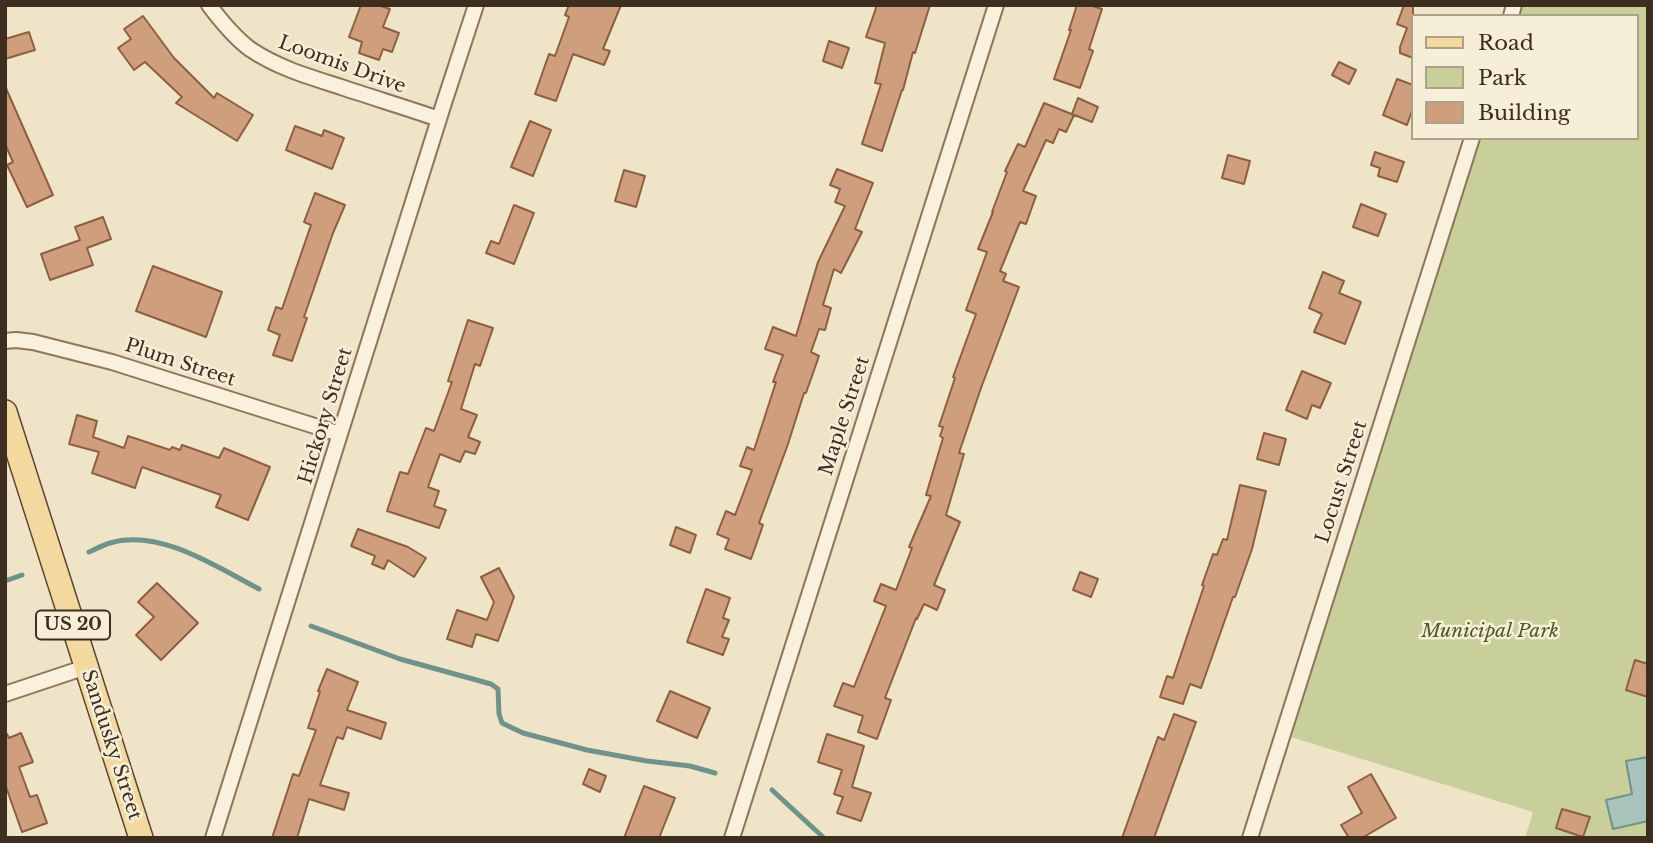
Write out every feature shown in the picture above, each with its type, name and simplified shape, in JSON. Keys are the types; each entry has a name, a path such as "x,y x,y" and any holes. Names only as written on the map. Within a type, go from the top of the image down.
{"main road":[{"name":"Sandusky Street","path":"5,412 141,838"}],"street":[{"name":"Loomis Drive","path":"209,5 243,43 278,64 439,119"},
{"name":"Hickory Street","path":"213,838 476,5"},
{"name":"Maple Street","path":"732,838 996,5"},
{"name":"Locust Street","path":"1250,838 1471,140"},
{"name":"Plum Street","path":"5,341 33,342 112,362 340,434"},
{"path":"5,694 86,667"}],"green space":[{"name":"Municipal Park","path":"1523,5 1648,5 1648,838 1525,838 1533,812 1291,737 1480,140 1639,140 1639,14 1521,14"}],"water":[{"path":"1648,757 1648,821 1613,829 1606,800 1632,794 1626,761"}],"building":[{"path":"361,5 378,5 390,9 383,27 399,33 392,52 383,49 379,60 359,53 362,42 349,37"},
{"path":"569,5 621,5 603,49 610,51 604,65 573,54 556,101 535,94 549,54 555,56 569,17 565,15"},
{"path":"877,5 930,5 882,151 862,144 881,84 875,83 885,43 866,37"},
{"path":"1077,5 1102,9 1089,49 1093,51 1080,88 1054,79"},
{"path":"1404,5 1413,5 1412,58 1400,53 1407,28 1397,24"},
{"path":"143,16 174,58 214,98 217,93 253,115 237,141 176,103 182,97 145,62 134,70 118,48 131,39 124,29"},
{"path":"29,32 35,50 5,59 5,39"},
{"path":"829,41 849,48 842,68 823,61"},
{"path":"1339,62 1356,70 1349,84 1332,75"},
{"path":"1397,79 1412,85 1412,111 1407,125 1383,115"},
{"path":"5,86 53,195 27,207 7,165 13,162 5,144"},
{"path":"1078,98 1098,107 1092,122 1072,114"},
{"path":"1044,103 1074,115 1066,132 1059,129 1053,143 1046,140 1023,191 1036,196 1026,224 1020,222 1000,271 1006,274 1003,281 1019,287 959,453 964,454 946,515 960,522 934,585 945,590 937,610 924,604 916,618 885,698 891,700 877,739 858,732 863,716 834,706 843,683 854,687 886,606 874,601 881,584 896,590 912,548 909,547 931,496 926,495 943,438 940,436 943,427 939,426 976,314 966,310 987,252 978,249 1007,172 1005,171 1018,144 1025,147"},
{"path":"530,121 551,130 533,176 511,167"},
{"path":"295,126 322,136 324,130 344,138 332,169 286,150"},
{"path":"1375,152 1404,162 1397,182 1378,176 1380,168 1371,165"},
{"path":"1228,155 1250,161 1244,184 1222,178"},
{"path":"837,169 873,183 855,229 862,232 841,273 834,269 823,305 831,308 825,330 819,329 811,352 819,356 759,523 763,525 751,559 725,549 729,539 717,534 726,511 735,515 752,470 740,466 747,447 754,450 776,382 773,382 783,355 765,349 773,327 796,336 818,262 845,206 835,202 840,189 830,185"},
{"path":"624,170 645,176 636,207 615,201"},
{"path":"315,193 345,205 304,317 307,318 292,361 273,355 280,335 268,330 276,307 282,309 311,225 304,222"},
{"path":"1361,204 1386,214 1378,236 1353,227"},
{"path":"514,205 534,213 514,264 486,253 491,241 499,244"},
{"path":"103,217 111,239 87,248 93,265 50,280 41,254 80,240 75,227"},
{"path":"153,266 222,292 206,337 136,311"},
{"path":"1323,272 1344,281 1339,293 1361,302 1345,344 1314,332 1322,314 1309,308"},
{"path":"468,320 493,328 480,366 475,364 461,409 477,415 468,437 480,442 475,454 465,451 460,462 440,454 428,487 439,491 434,506 446,510 439,528 387,511 400,472 408,474 426,428 434,431 452,382 448,381"},
{"path":"1302,371 1331,383 1320,408 1312,405 1307,419 1286,410"},
{"path":"77,415 97,421 93,437 124,448 128,436 170,450 172,447 180,450 182,445 219,458 224,448 270,467 248,520 216,507 221,495 142,467 135,488 92,473 99,452 69,444"},
{"path":"1264,433 1286,439 1279,465 1257,459"},
{"path":"1240,485 1266,491 1252,549 1201,688 1190,684 1183,704 1160,697 1167,676 1173,678 1213,554 1217,555 1223,539 1227,540"},
{"path":"676,527 696,535 690,553 670,545"},
{"path":"358,529 408,547 426,558 414,577 388,560 384,569 372,564 375,556 351,546"},
{"path":"499,568 514,597 498,641 476,634 472,647 447,639 457,610 487,620 494,602 481,577"},
{"path":"1080,572 1098,579 1091,597 1073,590"},
{"path":"157,583 198,623 161,660 136,635 154,617 138,602"},
{"path":"706,589 730,598 723,618 729,620 722,637 729,639 723,655 687,642"},
{"path":"1635,660 1648,664 1648,697 1626,690"},
{"path":"327,669 358,682 347,710 386,723 381,739 347,727 343,739 337,737 320,785 349,793 344,810 309,799 297,838 272,838 293,774 299,776 316,730 308,728"},
{"path":"670,691 710,708 697,738 657,721"},
{"path":"1174,714 1196,722 1154,838 1122,838 1158,737 1164,740"},
{"path":"21,733 33,762 19,767 30,797 37,795 47,823 22,832 5,784 5,734 9,738"},
{"path":"827,734 864,746 852,787 871,793 861,821 837,813 843,797 834,794 842,770 818,762"},
{"path":"589,769 606,776 600,792 583,784"},
{"path":"1371,774 1396,818 1362,838 1349,838 1341,825 1362,813 1348,787"},
{"path":"644,786 675,798 659,838 624,838"},
{"path":"1562,809 1590,817 1583,837 1556,828"}],"waterway":[{"path":"89,552 110,543 129,540 168,545 206,561 259,589"},
{"path":"5,581 22,575"},
{"path":"311,626 400,659 491,684 498,689 502,723 523,733 587,750 690,766 715,773"},
{"path":"772,790 824,838"}]}
